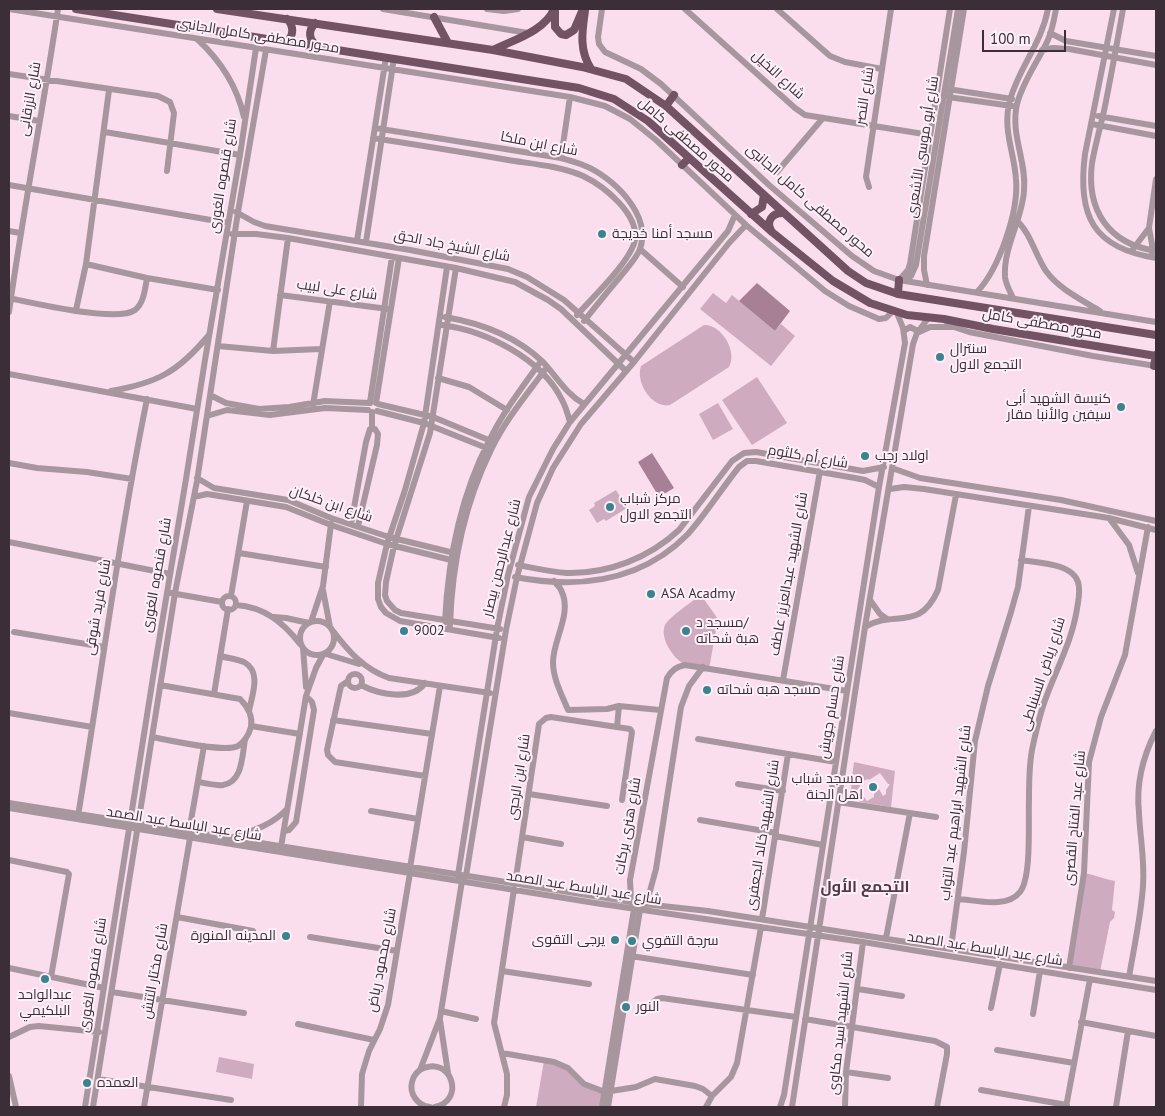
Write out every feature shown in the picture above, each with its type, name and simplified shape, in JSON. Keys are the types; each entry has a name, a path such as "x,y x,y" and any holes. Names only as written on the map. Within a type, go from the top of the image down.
{"main road":[{"name":"محور مصطفى كامل","path":"76,9 579,88 602,94 624,104 648,121 772,232 844,289 870,303 895,312 1156,356"},
{"name":"محور مصطفى كامل","path":"217,9 493,50 591,69 626,79 666,106 848,271 866,283 898,294 1156,336"},
{"path":"554,9 555,27 561,34 566,35 574,30 584,9"},
{"path":"493,50 528,33 546,21 554,9"},
{"path":"584,9 582,45 584,56 591,69"},
{"path":"434,17 448,43"},
{"path":"287,19 293,30 287,42"},
{"path":"316,23 312,27 310,36 312,41 319,47"},
{"path":"666,106 674,95"},
{"path":"682,165 689,158"},
{"path":"752,214 762,207 764,195"},
{"path":"772,232 769,225 771,218 778,213 784,213"},
{"path":"898,294 899,280"},
{"path":"1155,366 1156,356"}],"street":[{"name":"محور مصطفى كامل الجانبى","path":"9,9 57,12 196,38 392,70"},
{"path":"382,9 528,33"},
{"path":"487,9 504,11 518,9"},
{"name":"محور مصطفى كامل الجانبى","path":"602,9 598,38 600,47 608,54 641,69 661,84 769,185 852,256 874,271 899,280 1156,322"},
{"name":"شارع النخيل","path":"685,9 805,115 930,136"},
{"path":"777,9 830,56 845,62 882,69"},
{"name":"شارع النصر","path":"869,187 866,177 891,9"},
{"path":"899,280 908,270 910,264 950,9"},
{"name":"شارع أبو موسى الأشعرى","path":"927,285 924,256 958,9"},
{"name":"شارع أبو موسى الأشعرى","path":"948,89 964,9"},
{"path":"977,292 986,283 1015,219 1016,179 1007,129 1009,102 1042,33 1048,9"},
{"path":"1013,298 1006,284 1005,276 1015,219 1025,182 1016,133 1018,103 1027,77 1050,33 1056,9"},
{"path":"1114,9 1085,154 1083,178 1085,199 1093,224 1105,239 1118,248 1131,253 1154,254"},
{"path":"1123,9 1092,173 1093,192 1102,221 1108,228 1122,240 1154,254"},
{"name":"شارع الزرقانى","path":"9,312 20,233 57,12"},
{"path":"1050,33 1066,41 1156,56"},
{"path":"196,38 217,59 228,76 238,97 245,122"},
{"name":"شارع قنصوه الغورى","path":"85,1107 129,825 218,290 256,48"},
{"path":"1042,50 1059,48 1156,65"},
{"name":"شارع قنصوه الغورى","path":"93,1107 175,593 194,497 238,212 266,50"},
{"path":"357,241 384,69 390,58"},
{"path":"366,242 392,70 390,58"},
{"path":"392,70 570,98 600,104 618,112 642,129 746,225 813,282 838,299 879,319 886,318 895,312"},
{"path":"9,74 109,90 144,93 167,99 172,105 174,113 167,171"},
{"path":"948,89 1009,102"},
{"path":"76,310 86,264 109,90"},
{"path":"947,97 1018,103"},
{"name":"شارع أبو موسى الأشعرى","path":"899,280 909,278 916,265 947,97"},
{"path":"561,158 570,98"},
{"path":"1093,115 1156,126"},
{"path":"9,116 39,121"},
{"path":"777,172 823,118"},
{"path":"1092,124 1156,136"},
{"name":"شارع ابن ملكا","path":"374,128 561,158 583,164 597,172 624,194 639,218 642,230 640,249 573,320"},
{"path":"104,132 240,155"},
{"name":"شارع ابن ملكا","path":"373,138 548,167 582,176 606,190 626,211 632,221 635,240 628,261 580,325"},
{"path":"1154,254 1149,228 1156,179"},
{"path":"9,185 228,223"},
{"path":"230,211 238,212"},
{"name":"شارع الشيخ جاد الحق","path":"238,212 254,222 265,226 486,264 520,273 553,292 634,362"},
{"name":"شارع عبدالرحمن بيصار","path":"458,875 497,629 508,575 529,497 553,449 570,422 728,231 735,215"},
{"path":"1015,219 1024,229 1040,262 1053,279 1077,297 1104,313"},
{"path":"251,234 254,222"},
{"name":"شارع عبدالرحمن بيصار","path":"414,1098 411,1088 412,1082 420,1070 440,1018 504,639 517,577 537,503 553,468 581,424 634,362 729,243 746,225"},
{"path":"1131,253 1149,228"},
{"path":"9,231 20,233"},
{"name":"شارع الشيخ جاد الحق","path":"226,234 251,234 288,238 447,266 515,282 548,300 580,325 626,371"},
{"path":"272,351 288,238"},
{"path":"640,249 683,287"},
{"path":"408,260 410,250"},
{"path":"354,525 366,442 372,429 373,406 395,257"},
{"path":"86,264 147,278 218,290"},
{"path":"444,317 447,266"},
{"path":"456,268 442,325 427,419 432,426 490,445"},
{"path":"10,298 107,315 128,314 141,303 147,278"},
{"name":"شارع على لبيب","path":"280,295 387,309"},
{"path":"313,405 330,301"},
{"name":"شارع حسام جويش","path":"780,1107 784,1095 879,487 884,468 905,343 904,331 895,312"},
{"path":"444,317 498,332 515,342 541,361 568,394 584,404"},
{"name":"شارع حسام جويش","path":"792,1107 865,627 913,344 917,333 929,317"},
{"path":"944,319 953,327"},
{"path":"442,325 462,329 494,340 521,356 542,374 562,401 570,422"},
{"path":"442,325 438,378 427,419 389,537 391,545 385,595 387,601 401,613 506,630"},
{"path":"904,331 908,327 912,327 917,333 930,327 953,327 1032,345 1155,366"},
{"path":"106,391 148,383 168,374 189,357 209,336"},
{"path":"218,346 272,351 321,349"},
{"path":"447,628 455,553 490,445 507,410 541,361"},
{"path":"490,445 547,367"},
{"path":"9,374 197,409"},
{"path":"438,378 469,387 507,410"},
{"path":"210,395 226,403 259,409 313,405 373,406 427,419 490,445"},
{"path":"896,398 904,399"},
{"name":"شارع فريد شوقى","path":"78,817 104,647 147,399"},
{"path":"207,416 222,410 270,415 313,405"},
{"path":"432,426 397,539 391,545 377,591 381,606 386,613 400,621 504,639"},
{"path":"354,525 378,445 377,431 372,429"},
{"name":"شارع أم كلثوم","path":"512,564 568,573 609,568 624,564 646,554 668,540 679,530 732,460 744,453 756,452 863,471 884,468"},
{"path":"785,466 786,458"},
{"name":"شارع أم كلثوم","path":"508,575 573,583 592,582 639,567 672,548 689,533 743,463 752,460 865,480 879,487"},
{"path":"9,464 87,472 132,480"},
{"path":"892,468 920,478 1061,500 1156,521"},
{"name":"شارع الشهيد عبدالعزيز عاطف","path":"782,680 820,472"},
{"name":"شارع ابن خلكان","path":"197,478 214,488 247,501 286,507 391,545 454,561"},
{"path":"890,488 913,488 1109,518 1156,530"},
{"name":"شارع ابن خلكان","path":"194,497 207,494 288,500 331,522 354,525 389,537 455,553"},
{"path":"865,627 879,620 903,619 918,614 925,610 935,597 938,590 956,495"},
{"path":"231,596 247,501"},
{"name":"شارع الشهيد ابراهيم عبد التواب","path":"951,948 975,741 988,686 1018,587 1029,506"},
{"path":"1109,518 1129,545 1136,561 1139,578"},
{"path":"284,831 289,830 296,822 314,710 312,702 306,696 301,633 310,623 323,586 331,522"},
{"name":"شارع عبد الفتاح القصرى","path":"1069,968 1084,873 1089,762 1101,717 1125,655 1148,527"},
{"path":"9,542 170,574"},
{"path":"239,553 326,567"},
{"name":"شارع رياض السنباطى","path":"958,898 1006,901 1014,898 1024,885 1028,857 1032,749 1047,695 1062,660 1074,624 1080,591 1074,575 1068,570 1059,567 1021,560"},
{"path":"868,561 876,562"},
{"path":"172,562 180,564"},
{"path":"554,581 561,590 564,605 552,660 553,671 568,710 567,719"},
{"path":"281,847 306,696 310,682 324,654 330,650 334,641 323,586"},
{"path":"167,592 222,602"},
{"path":"222,602 226,597 231,596"},
{"path":"231,596 236,601 236,605"},
{"path":"870,600 880,614 888,619"},
{"path":"222,602 224,608 228,610"},
{"path":"228,610 236,605 252,607 274,617 284,624 302,647 314,655 324,654 363,665 389,678 496,694"},
{"path":"214,694 228,610"},
{"path":"274,617 310,623 321,622 332,629 363,665"},
{"path":"14,632 104,647"},
{"path":"198,782 222,785 232,780 239,772 245,740 251,726 249,711 255,683 252,671 243,662 220,656"},
{"name":"شارع هنرى بركات","path":"639,907 631,901 630,880 660,710 667,678 671,671 678,666 686,665 847,691"},
{"name":"شارع هنرى بركات","path":"608,1107 608,1092 630,955 639,907 650,891 656,869 681,707 690,686 702,668"},
{"path":"361,685 362,680 358,675 353,674 341,686 327,750 328,755 335,762 425,776"},
{"path":"348,681 349,686 354,689 361,685"},
{"path":"361,685 376,691 411,694 422,688 425,683"},
{"path":"160,685 240,699 249,711"},
{"name":"شارع محمود رياض","path":"361,1107 362,1074 388,1005 440,686"},
{"path":"568,710 607,709 619,706 660,710"},
{"path":"619,706 617,727 629,729 632,732 622,800"},
{"path":"9,713 92,727"},
{"name":"شارع ابن الرحبى","path":"504,1107 508,1085 506,1063 497,1040 494,1023 539,724 546,718 567,719 617,727"},
{"path":"334,720 432,734"},
{"path":"251,726 300,734"},
{"path":"1129,977 1143,886 1144,861 1138,813 1139,785 1148,750 1156,731"},
{"path":"152,737 204,746 230,748 237,746 245,740"},
{"path":"698,739 836,762"},
{"name":"شارع مختار التتش","path":"144,1107 204,746"},
{"name":"شارع الشهيد خالد الجعفرى","path":"762,919 788,754"},
{"path":"738,784 782,791"},
{"path":"529,794 607,806"},
{"path":"838,802 936,817"},
{"name":"شارع عبد الباسط عبد الصمد","path":"9,803 78,817"},
{"name":"شارع عبد الباسط عبد الصمد","path":"9,808 138,826 761,928 863,942 1156,990"},
{"path":"229,838 263,827 288,808"},
{"path":"371,811 418,819"},
{"path":"886,938 910,813"},
{"path":"700,820 823,845"},
{"name":"شارع عبد الباسط عبد الصمد","path":"189,835 229,838 410,870 458,875 464,879"},
{"path":"522,837 560,844"},
{"path":"9,860 68,873 52,977"},
{"name":"شارع عبد الباسط عبد الصمد","path":"515,887 631,901 639,907 708,911 1156,981"},
{"path":"177,917 253,931"},
{"name":"شارع الشهيد خالد الجعفرى","path":"706,1107 712,1096 730,1077 738,1063 761,928"},
{"path":"310,937 397,951"},
{"name":"شارع الشهيد سيد مكاوى","path":"845,1107 846,1072 863,942"},
{"path":"630,955 753,975"},
{"path":"991,1008 1000,964"},
{"path":"9,968 104,988"},
{"path":"502,971 589,984"},
{"path":"1033,1014 1040,971"},
{"path":"981,1090 1066,1106 1090,979"},
{"path":"858,989 902,996"},
{"path":"112,992 244,1013"},
{"path":"646,1008 656,999 662,998 796,1017"},
{"path":"441,1011 476,1019"},
{"name":"شارع عبدالرحمن بيصار","path":"439,1107 446,1102 452,1091 440,1018"},
{"path":"805,1019 936,1042 947,1047 938,1107"},
{"path":"1081,1022 1156,1036"},
{"path":"298,1024 374,1040"},
{"path":"9,1037 39,1026 105,1033"},
{"path":"1116,1107 1128,1031"},
{"path":"997,1050 1074,1063"},
{"path":"502,1053 554,1062 568,1068 584,1084 608,1092 636,1087 655,1079 695,1086 712,1096"},
{"path":"420,1070 426,1067 438,1067 448,1074"},
{"path":"846,1072 888,1078"},
{"path":"9,1076 16,1107"},
{"path":"98,1079 231,1100"},
{"name":"شارع هنرى بركات","path":"602,1107 608,1092"},
{"path":"414,1098 415,1107"},
{"path":"414,1098 419,1103 430,1107"}],"shaded area":[{"path":"757,283 790,311 775,331 739,301"},
{"path":"713,293 726,303 732,295 775,331 781,324 795,336 771,366 700,309"},
{"path":"704,325 716,329 730,346 731,361 729,367 670,405 657,403 646,393 640,379 641,366"},
{"path":"757,377 787,423 752,445 722,400"},
{"path":"718,403 733,429 713,440 699,414"},
{"path":"652,453 674,488 659,497 638,462"},
{"name":"مركز شباب التجمع الاول","path":"616,490 627,508 606,521 604,519 597,523 589,510 595,506 594,503"},
{"path":"701,595 718,619 709,669 688,666 681,662 672,654 664,636 667,622"},
{"path":"854,762 895,771 891,807 867,803 854,798 851,787","holes":["880,773 890,784 886,794 883,796 879,789 874,794 874,797 867,801 864,797 859,797 857,790 860,782 869,780"]},
{"path":"1084,873 1115,881 1112,910 1115,912 1114,918 1110,922 1100,972 1069,968"},
{"path":"219,1057 254,1064 252,1079 216,1072"},
{"path":"544,1061 568,1068 578,1079 605,1092 602,1107 536,1107"}],"place":[{"name":"مسجد أمنا خديجة","path":"602,234"},
{"name":"سنترال التجمع الاول","path":"940,357"},
{"name":"كنيسة الشهيد أبي سيفين والأنبا مقار","path":"1121,407"},
{"name":"اولاد رجب","path":"865,456"},
{"name":"مركز شباب التجمع الاول","path":"610,507"},
{"name":"ASA Acadmy","path":"651,594"},
{"name":"9002","path":"404,631"},
{"name":"مسجد د/ هبة شحاته","path":"686,631"},
{"name":"مسجد هبه شحاته","path":"707,690"},
{"name":"مسجد شباب اهل الجنة","path":"873,787"},
{"name":"المدينه المنورة","path":"286,936"},
{"name":"يرجى التقوى","path":"615,940"},
{"name":"سرجة التقوي","path":"632,941"},
{"name":"عبدالواحد البلكيمي","path":"45,979"},
{"name":"النور","path":"626,1007"},
{"name":"العمده","path":"87,1083"}],"district":[{"name":"التجمع الأول","path":"865,887"}]}
